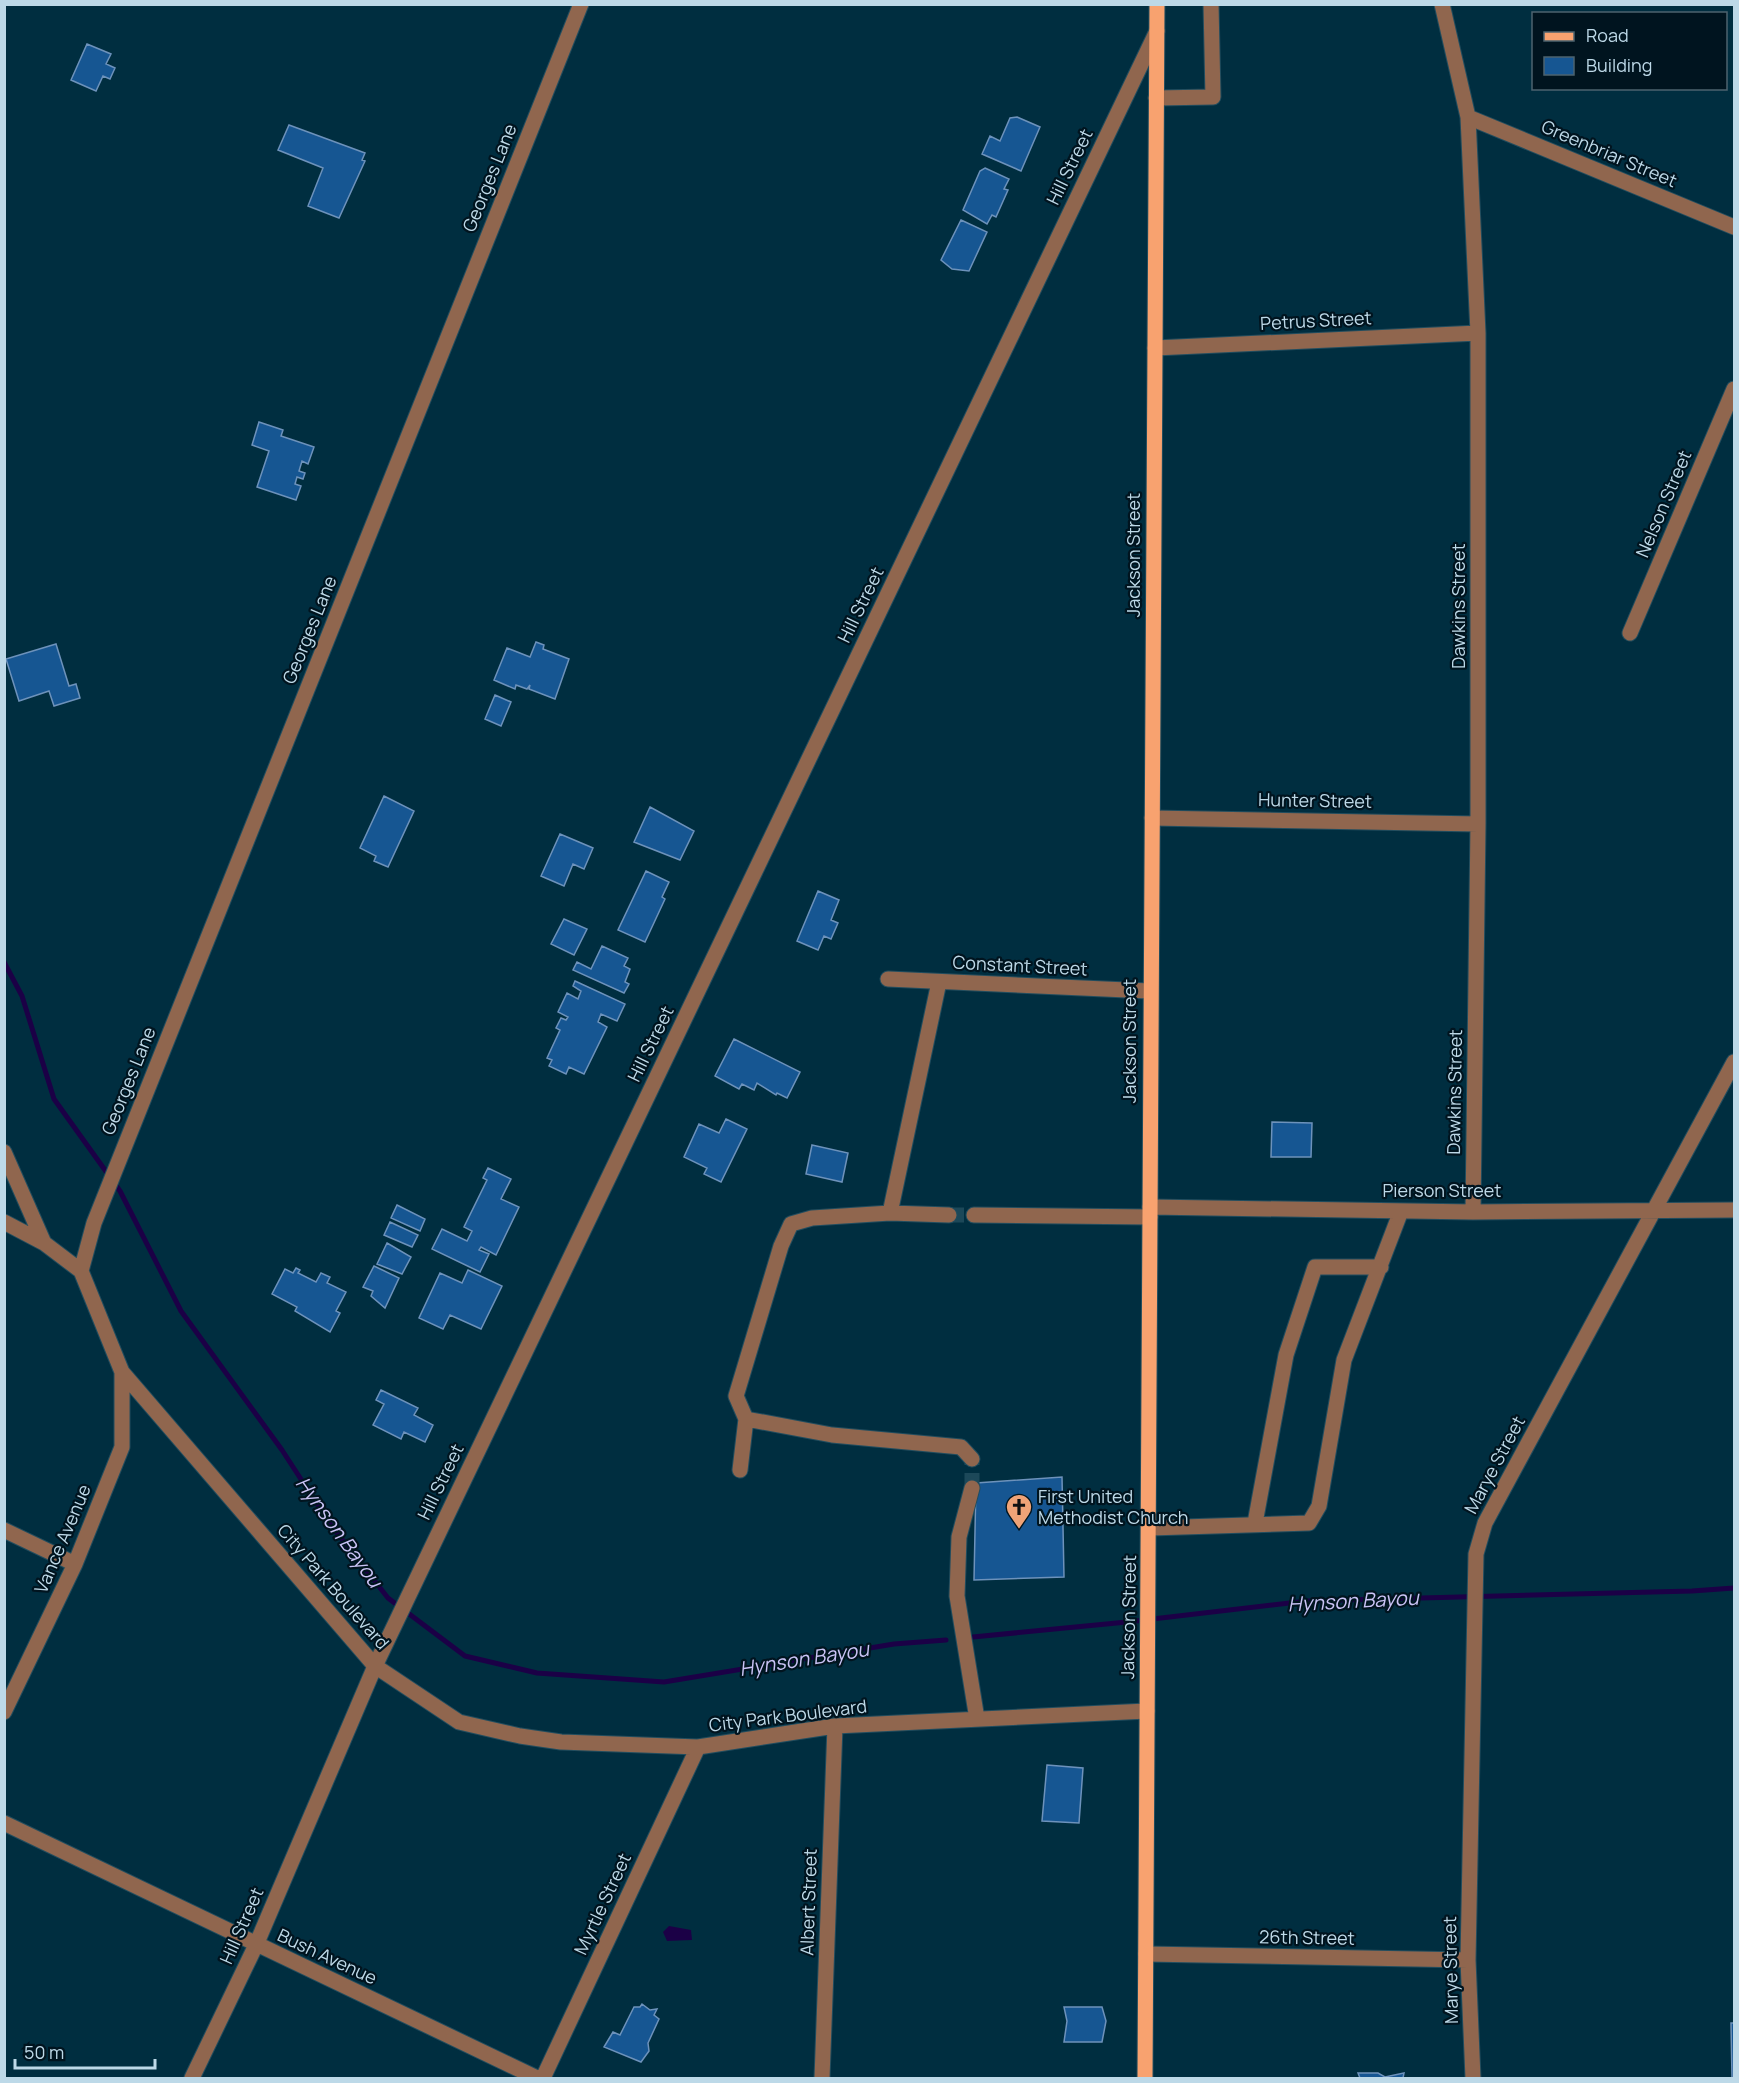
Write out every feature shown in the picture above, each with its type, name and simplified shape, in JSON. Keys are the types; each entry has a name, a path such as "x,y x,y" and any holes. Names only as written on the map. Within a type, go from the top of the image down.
{"main road":[{"name":"Jackson Street","path":"1145,2079 1150,1528 1149,991 1157,4"}],"street":[{"name":"Georges Lane","path":"81,1271 98,1212 581,4"},
{"path":"1156,98 1213,97 1211,4"},
{"name":"Dawkins Street","path":"1442,4 1468,117 1478,333 1478,824 1473,1212"},
{"name":"Hill Street","path":"192,2079 256,1945 375,1666 1157,31"},
{"name":"Greenbriar Street","path":"1468,117 1734,227"},
{"name":"Petrus Street","path":"1155,348 1478,333"},
{"name":"Nelson Street","path":"1630,633 1734,389"},
{"name":"Hunter Street","path":"1152,818 1478,824"},
{"name":"Constant Street","path":"888,979 1149,991"},
{"path":"890,1213 939,982"},
{"name":"Marye Street","path":"1473,2079 1468,1960 1476,1554 1485,1523 1734,1062"},
{"path":"4,1152 44,1243"},
{"name":"Pierson Street","path":"974,1215 1150,1212 1734,1210"},
{"path":"1150,1528 1309,1523 1319,1506 1344,1360 1401,1211"},
{"path":"740,1470 746,1419 736,1396 781,1246 791,1224 812,1218 890,1213 949,1215"},
{"path":"4,1222 44,1243 81,1271"},
{"path":"1255,1523 1286,1355 1315,1267 1381,1267"},
{"name":"City Park Boulevard","path":"81,1271 122,1372 375,1666 459,1722 561,1742 698,1747 835,1726 1147,1711"},
{"name":"Vance Avenue","path":"4,1712 75,1564 122,1447 122,1372"},
{"path":"746,1419 832,1435 961,1447 972,1459"},
{"path":"972,1488 959,1537 957,1596 977,1719"},
{"path":"4,1530 75,1564"},
{"name":"Albert Street","path":"822,2079 835,1726"},
{"name":"Myrtle Street","path":"543,2079 698,1747"},
{"name":"Bush Avenue","path":"4,1823 537,2079"},
{"name":"26th Street","path":"1146,1954 1468,1960"}],"shaded area":[{"path":"669,1926 691,1930 692,1940 667,1941 663,1932"}],"building":[{"path":"87,44 111,54 106,64 115,68 110,79 103,76 96,91 71,80"},
{"path":"1017,117 1040,127 1021,171 982,154 990,136 1000,141 1010,118"},
{"path":"289,125 365,153 362,160 365,161 339,218 308,206 323,168 278,150"},
{"path":"985,168 1009,179 1004,189 1008,190 996,217 992,215 987,224 963,210 980,171"},
{"path":"961,220 987,232 969,271 952,269 941,260"},
{"path":"259,422 283,430 281,436 314,447 308,464 302,461 299,471 305,473 303,479 297,477 295,484 301,486 296,500 257,487 269,451 252,445"},
{"path":"536,642 544,645 543,649 569,659 555,699 529,689 530,685 527,689 516,685 515,689 494,680 507,648 530,657"},
{"path":"56,644 69,686 76,684 80,698 54,706 49,691 19,701 6,659"},
{"path":"495,695 511,702 501,726 485,719"},
{"path":"384,796 414,811 388,867 374,861 376,856 360,848"},
{"path":"650,807 694,831 680,860 634,842"},
{"path":"560,834 593,848 584,869 573,864 564,886 541,876"},
{"path":"646,871 669,882 662,897 665,899 645,942 618,930"},
{"path":"818,891 839,900 831,920 838,923 831,939 824,936 818,950 797,941"},
{"path":"564,919 587,929 574,955 551,944"},
{"path":"602,946 628,958 624,966 630,969 625,982 629,984 624,993 573,970 577,962 591,969"},
{"path":"575,981 625,1004 617,1021 601,1014 598,1022 607,1027 584,1074 569,1067 566,1074 549,1066 552,1060 547,1058 560,1030 556,1028 561,1018 566,1020 568,1017 558,1012 567,993 578,999 581,991 573,986"},
{"path":"734,1039 800,1072 787,1098 777,1093 776,1095 757,1083 754,1090 742,1084 739,1089 715,1076"},
{"path":"726,1119 747,1129 721,1182 704,1174 707,1168 684,1157 699,1124 719,1133"},
{"path":"1272,1122 1312,1123 1311,1157 1271,1157"},
{"path":"812,1145 848,1153 842,1182 806,1174"},
{"path":"488,1168 511,1179 501,1199 519,1207 496,1255 481,1247 479,1250 489,1254 480,1272 432,1249 442,1229 467,1241 472,1231 464,1227 487,1180 483,1178"},
{"path":"397,1205 425,1219 420,1231 391,1218"},
{"path":"390,1222 418,1235 412,1247 384,1235"},
{"path":"387,1243 411,1257 402,1274 377,1264"},
{"path":"374,1266 399,1278 385,1308 371,1296 373,1291 363,1287"},
{"path":"296,1268 300,1270 298,1273 316,1282 321,1273 330,1277 327,1283 346,1292 336,1311 340,1313 330,1332 295,1311 297,1307 272,1294 285,1269 293,1273"},
{"path":"468,1270 502,1286 481,1329 450,1315 443,1329 419,1318 440,1273 462,1283"},
{"path":"381,1390 418,1408 414,1415 433,1425 425,1442 404,1432 401,1439 373,1425 384,1404 376,1400"},
{"name":"First United Methodist Church","path":"1062,1477 1064,1577 974,1580 976,1483"},
{"path":"1047,1765 1083,1768 1079,1823 1042,1821"},
{"path":"642,2004 650,2010 657,2009 654,2015 659,2019 648,2043 649,2051 641,2062 604,2047 613,2032 620,2035 634,2007 640,2007"},
{"path":"1064,2007 1102,2007 1106,2021 1102,2042 1064,2042 1067,2021"},
{"path":"1731,2023 1734,2023 1734,2078 1732,2078"},
{"path":"1358,2073 1378,2073 1385,2077 1404,2073 1403,2078 1360,2078"}],"waterway":[{"name":"Hynson Bayou","path":"4,962 22,996 54,1099 120,1191 181,1311 282,1450 330,1524 388,1598 465,1656 537,1673 664,1682 894,1644 946,1640"},
{"name":"Hynson Bayou","path":"973,1637 1307,1601 1734,1588"}],"tunnel":[{"path":"949,1215 974,1215"},
{"path":"972,1459 972,1488"}],"place":[{"name":"First United Methodist Church","path":"1019,1530"}]}
